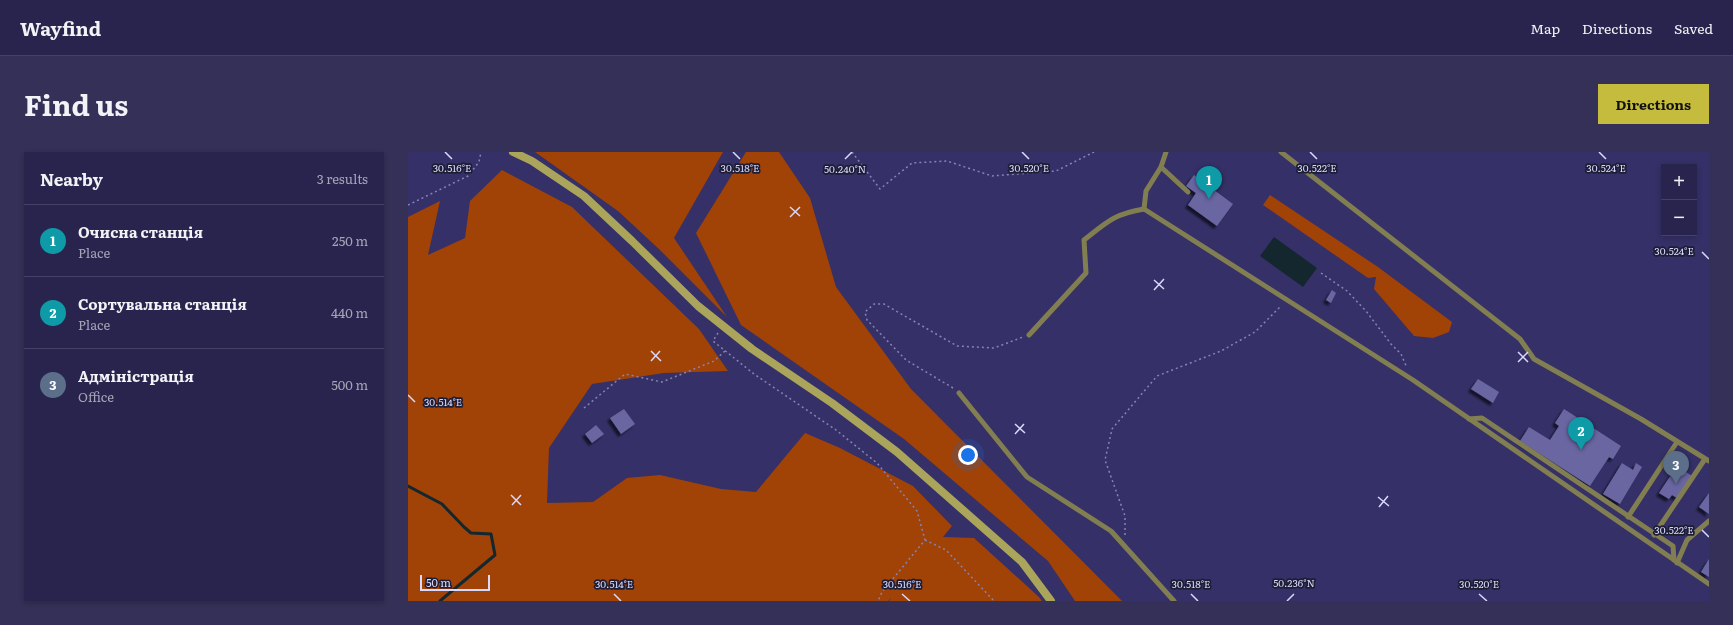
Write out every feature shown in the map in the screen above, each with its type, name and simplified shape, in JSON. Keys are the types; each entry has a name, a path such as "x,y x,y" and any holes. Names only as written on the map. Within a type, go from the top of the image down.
{"main road":[{"path":"513,152 532,161 584,196 698,306 752,348 832,403 897,452 1022,562 1051,601"}],"lane":[{"path":"1144,209 1146,191 1161,167 1166,152"},
{"path":"1281,152 1520,339 1534,359 1641,419 1707,460 1654,534"},
{"path":"1161,167 1188,192"},
{"path":"1029,335 1086,273 1084,240 1113,217 1129,211 1144,209 1413,380 1709,584"},
{"path":"959,392 1027,477 1111,531 1174,601"},
{"path":"1469,419 1482,418 1672,546 1675,561"},
{"path":"1628,517 1677,442"},
{"path":"1675,561 1687,540 1709,521"}],"path":[{"path":"408,205 468,176 479,162 481,152"},
{"path":"852,152 880,189 912,163 946,161 992,176 1056,171 1094,152"},
{"path":"1322,273 1348,291 1366,311 1391,344 1401,354 1413,380"},
{"path":"1125,546 1125,516 1105,460 1112,429 1156,376 1221,351 1255,332 1287,300"},
{"path":"959,392 906,360 867,320 865,312 874,304 884,304 957,346 994,348 1029,335"},
{"path":"722,325 713,341 754,374 836,430 877,463 917,511 925,540 946,550 994,601"},
{"path":"584,408 625,374 662,382 714,361 725,350"},
{"path":"878,601 882,592 925,540"}],"shaded area":[{"path":"535,152 723,152 674,238 727,317 660,250 618,211"},
{"path":"746,152 779,152 810,198 836,287 911,389 1122,601 1075,601 1048,561 904,439 741,325 696,233"},
{"path":"502,170 572,207 699,329 728,371 664,373 592,384 549,448 547,503 593,502 627,478 660,475 721,489 756,492 805,433 840,448 913,486 952,526 943,537 974,538 1042,601 889,601 891,598 888,601 408,601 408,217 440,201 428,255 465,238 470,201"},
{"path":"1270,195 1378,267 1452,322 1449,332 1433,338 1414,336 1374,289 1376,277 1368,278 1263,205"}],"water":[{"path":"1274,237 1317,268 1303,287 1260,256"}],"building":[{"path":"1194,175 1233,204 1217,226 1188,205 1196,193 1186,186"},
{"path":"1332,290 1336,293 1331,303 1326,300"},
{"path":"1478,379 1499,392 1493,403 1471,389"},
{"path":"624,409 635,424 621,434 610,418"},
{"path":"1564,409 1621,446 1613,459 1609,457 1590,486 1520,441 1529,427 1550,440 1559,426 1555,423"},
{"path":"596,425 604,434 592,443 585,434"},
{"path":"1622,463 1633,470 1636,463 1642,467 1620,504 1603,494"},
{"path":"1677,466 1692,476 1677,498 1672,495 1669,499 1659,493"},
{"path":"1709,493 1709,514 1699,507"},
{"path":"1709,559 1709,577 1701,572"}],"waterway":[{"path":"408,486 442,504 471,533 491,534 495,555 440,601"}],"place":[{"name":"Очисна станція","path":"1209,199"},
{"name":"Сортувальна станція","path":"1581,450"},
{"name":"Адміністрація","path":"1676,484"}]}
